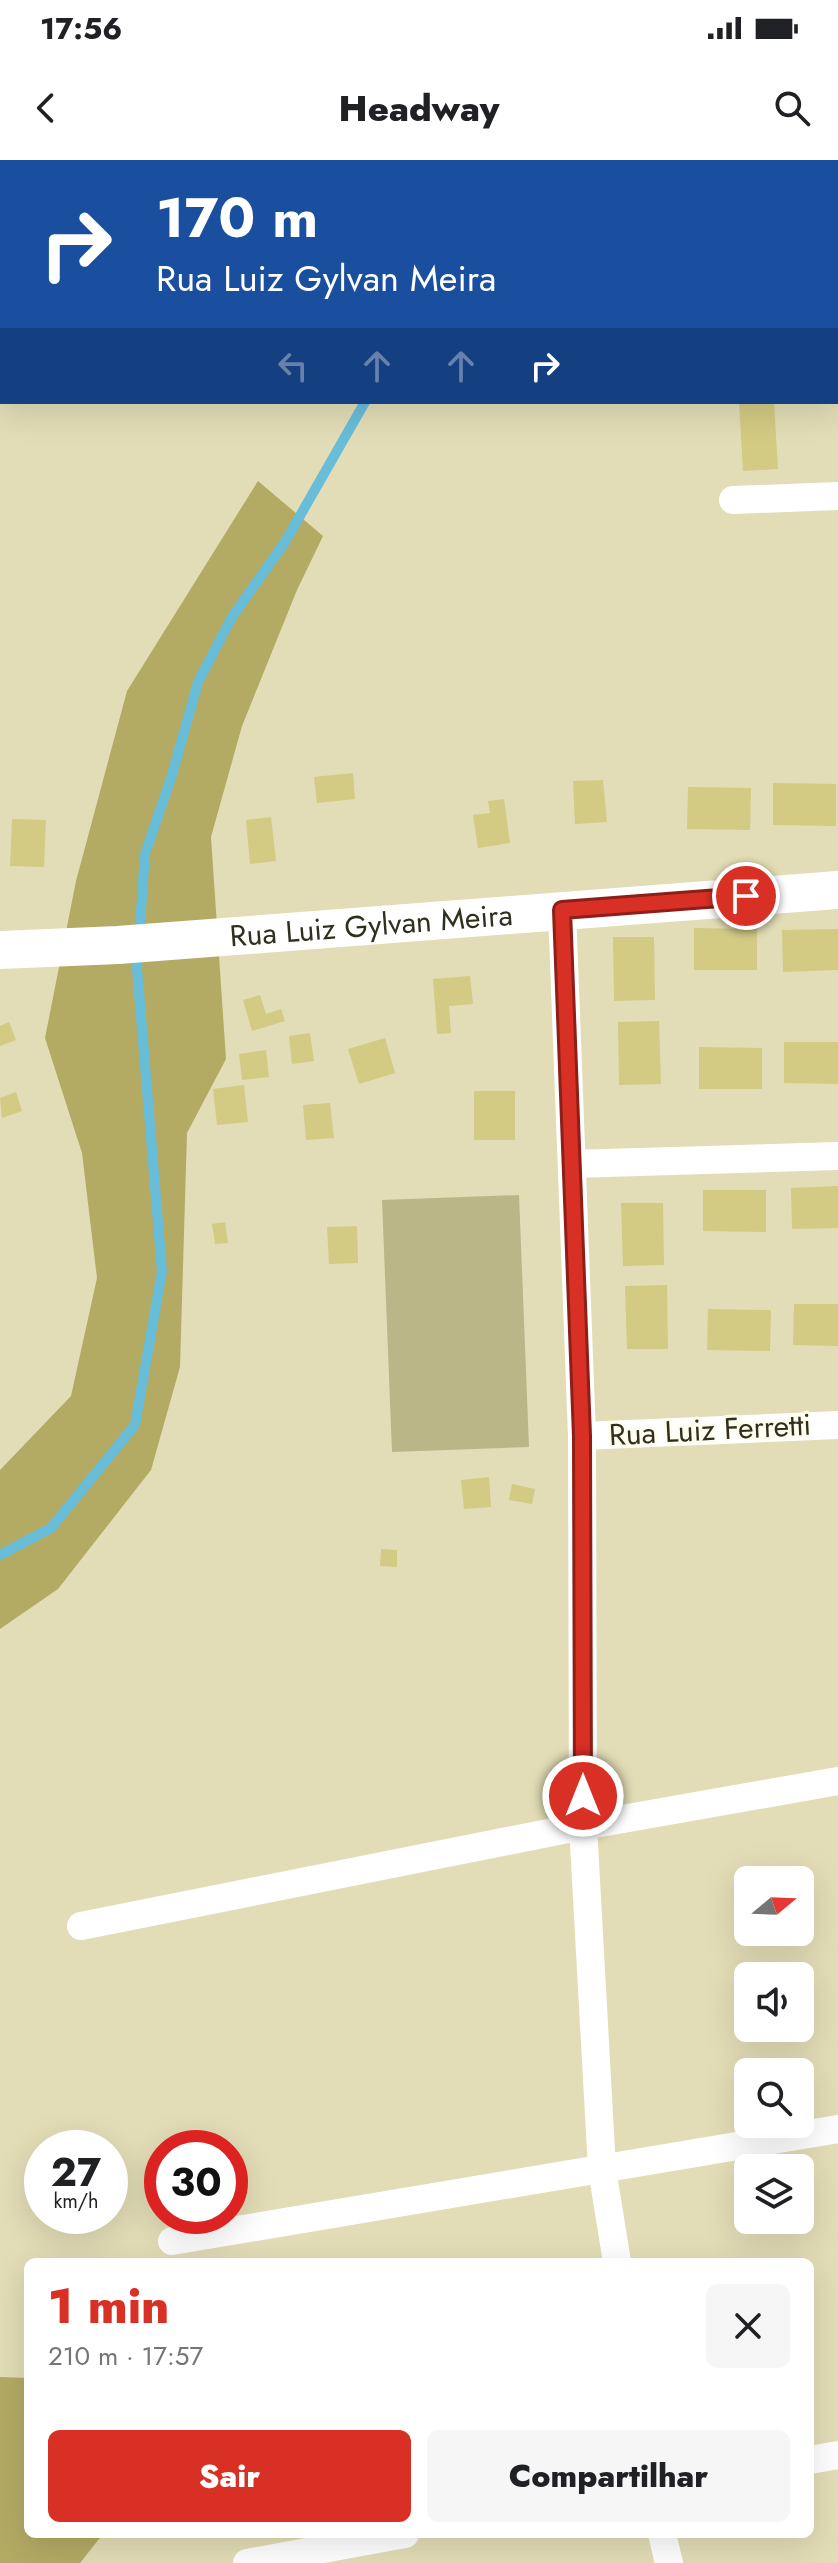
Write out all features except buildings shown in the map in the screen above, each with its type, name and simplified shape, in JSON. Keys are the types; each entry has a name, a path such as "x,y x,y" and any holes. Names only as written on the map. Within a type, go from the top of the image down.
{"street":[{"path":"733,500 838,496"},
{"name":"Rua Luiz Gylvan Meira","path":"0,950 118,945 838,890"},
{"path":"562,910 582,1436 583,1826 602,2169 616,2258"},
{"path":"572,1164 838,1156"},
{"name":"Rua Luiz Ferretti","path":"582,1436 838,1425"},
{"path":"81,1926 583,1826 838,1781"},
{"path":"172,2241 838,2129"},
{"path":"814,2459 838,2455"},
{"path":"247,2563 342,2554 392,2538"},
{"path":"663,2538 669,2563"}],"shaded area":[{"path":"258,481 323,536 297,590 242,726 211,837 226,1059 187,1133 180,1367 151,1470 58,1589 0,1629 0,1470 71,1396 97,1278 82,1153 45,1038 76,881 127,691"},
{"path":"519,1195 529,1447 392,1452 382,1200"},
{"path":"0,2377 24,2378 24,2538 100,2538 80,2563 0,2563"}],"waterway":[{"path":"0,1555 51,1528 135,1425 162,1271 137,968 145,854 172,775 198,682 232,617 285,542 364,404"}],"route":[{"path":"583,1796 582,1436 562,910 746,896"}]}
